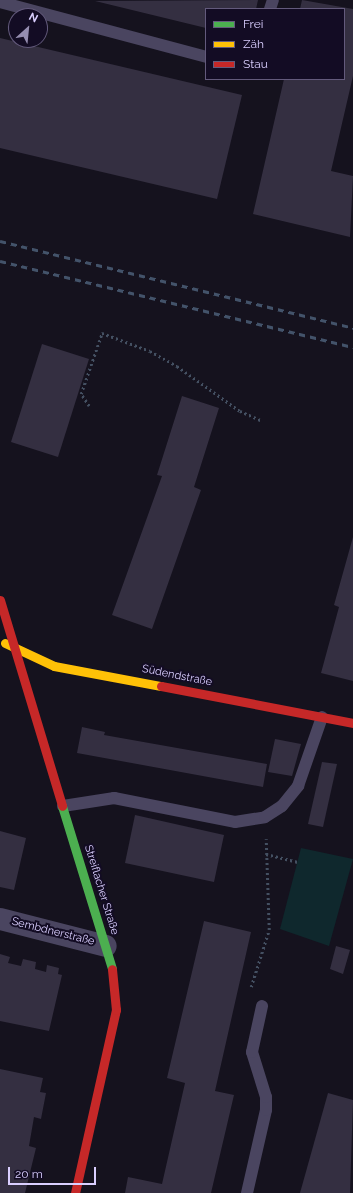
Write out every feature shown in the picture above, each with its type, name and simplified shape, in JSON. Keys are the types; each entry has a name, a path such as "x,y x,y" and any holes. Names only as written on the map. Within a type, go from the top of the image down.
{"street":[{"name":"Streiflacher Straße","path":"0,600 106,946 115,980 116,1010 75,1193"},
{"name":"Südendstraße","path":"0,641 14,646 54,666 353,723"},
{"name":"Sembdnerstraße","path":"0,919 106,946"}],"lane":[{"path":"0,2 205,57"},
{"path":"63,806 114,798 235,822 265,817 282,806 298,786 322,717"},
{"path":"246,1193 266,1110 266,1097 252,1052 262,1006"}],"path":[{"path":"89,406 81,394 102,333 157,354 240,411 262,421"},
{"path":"262,1006 248,997 269,930 265,817"},
{"path":"266,854 298,862"}],"green space":[{"path":"301,848 353,859 329,946 280,929"}],"building":[{"path":"258,0 256,8 205,8 205,28 95,1"},
{"path":"302,0 353,9 353,76 331,171 353,176 350,237 253,214 284,80 345,80 345,8 300,8"},
{"path":"0,38 8,40 8,48 42,48 242,95 217,199 0,148"},
{"path":"42,344 89,359 58,457 11,442"},
{"path":"182,396 219,408 194,487 201,490 152,629 112,615 162,476 157,475"},
{"path":"353,537 353,681 321,673 339,607 334,605"},
{"path":"82,727 105,732 104,735 267,764 263,787 77,753"},
{"path":"275,739 301,744 292,776 268,772"},
{"path":"322,762 337,764 323,827 308,824"},
{"path":"135,815 224,835 214,882 125,863"},
{"path":"0,831 26,838 14,890 0,887"},
{"path":"204,921 251,932 215,1091 234,1095 211,1193 125,1193 128,1177 162,1184 185,1083 167,1078"},
{"path":"336,946 350,950 343,974 330,969"},
{"path":"0,954 10,957 8,963 21,966 23,959 36,962 35,969 46,972 47,965 59,968 58,974 62,975 49,1031 0,1021"},
{"path":"0,1069 43,1078 40,1092 46,1093 41,1119 34,1117 29,1146 36,1148 25,1193 0,1193"},
{"path":"328,1093 353,1100 350,1193 300,1193"}],"railway":[{"path":"0,241 353,328"},
{"path":"0,261 353,347"}],"traffic: fast":[{"path":"62,806 112,969"}],"traffic: slow":[{"path":"5,643 54,666 161,686"}],"traffic: jam":[{"path":"0,600 62,806"},
{"path":"161,686 353,723"},
{"path":"75,1193 116,1010 112,969"}]}
